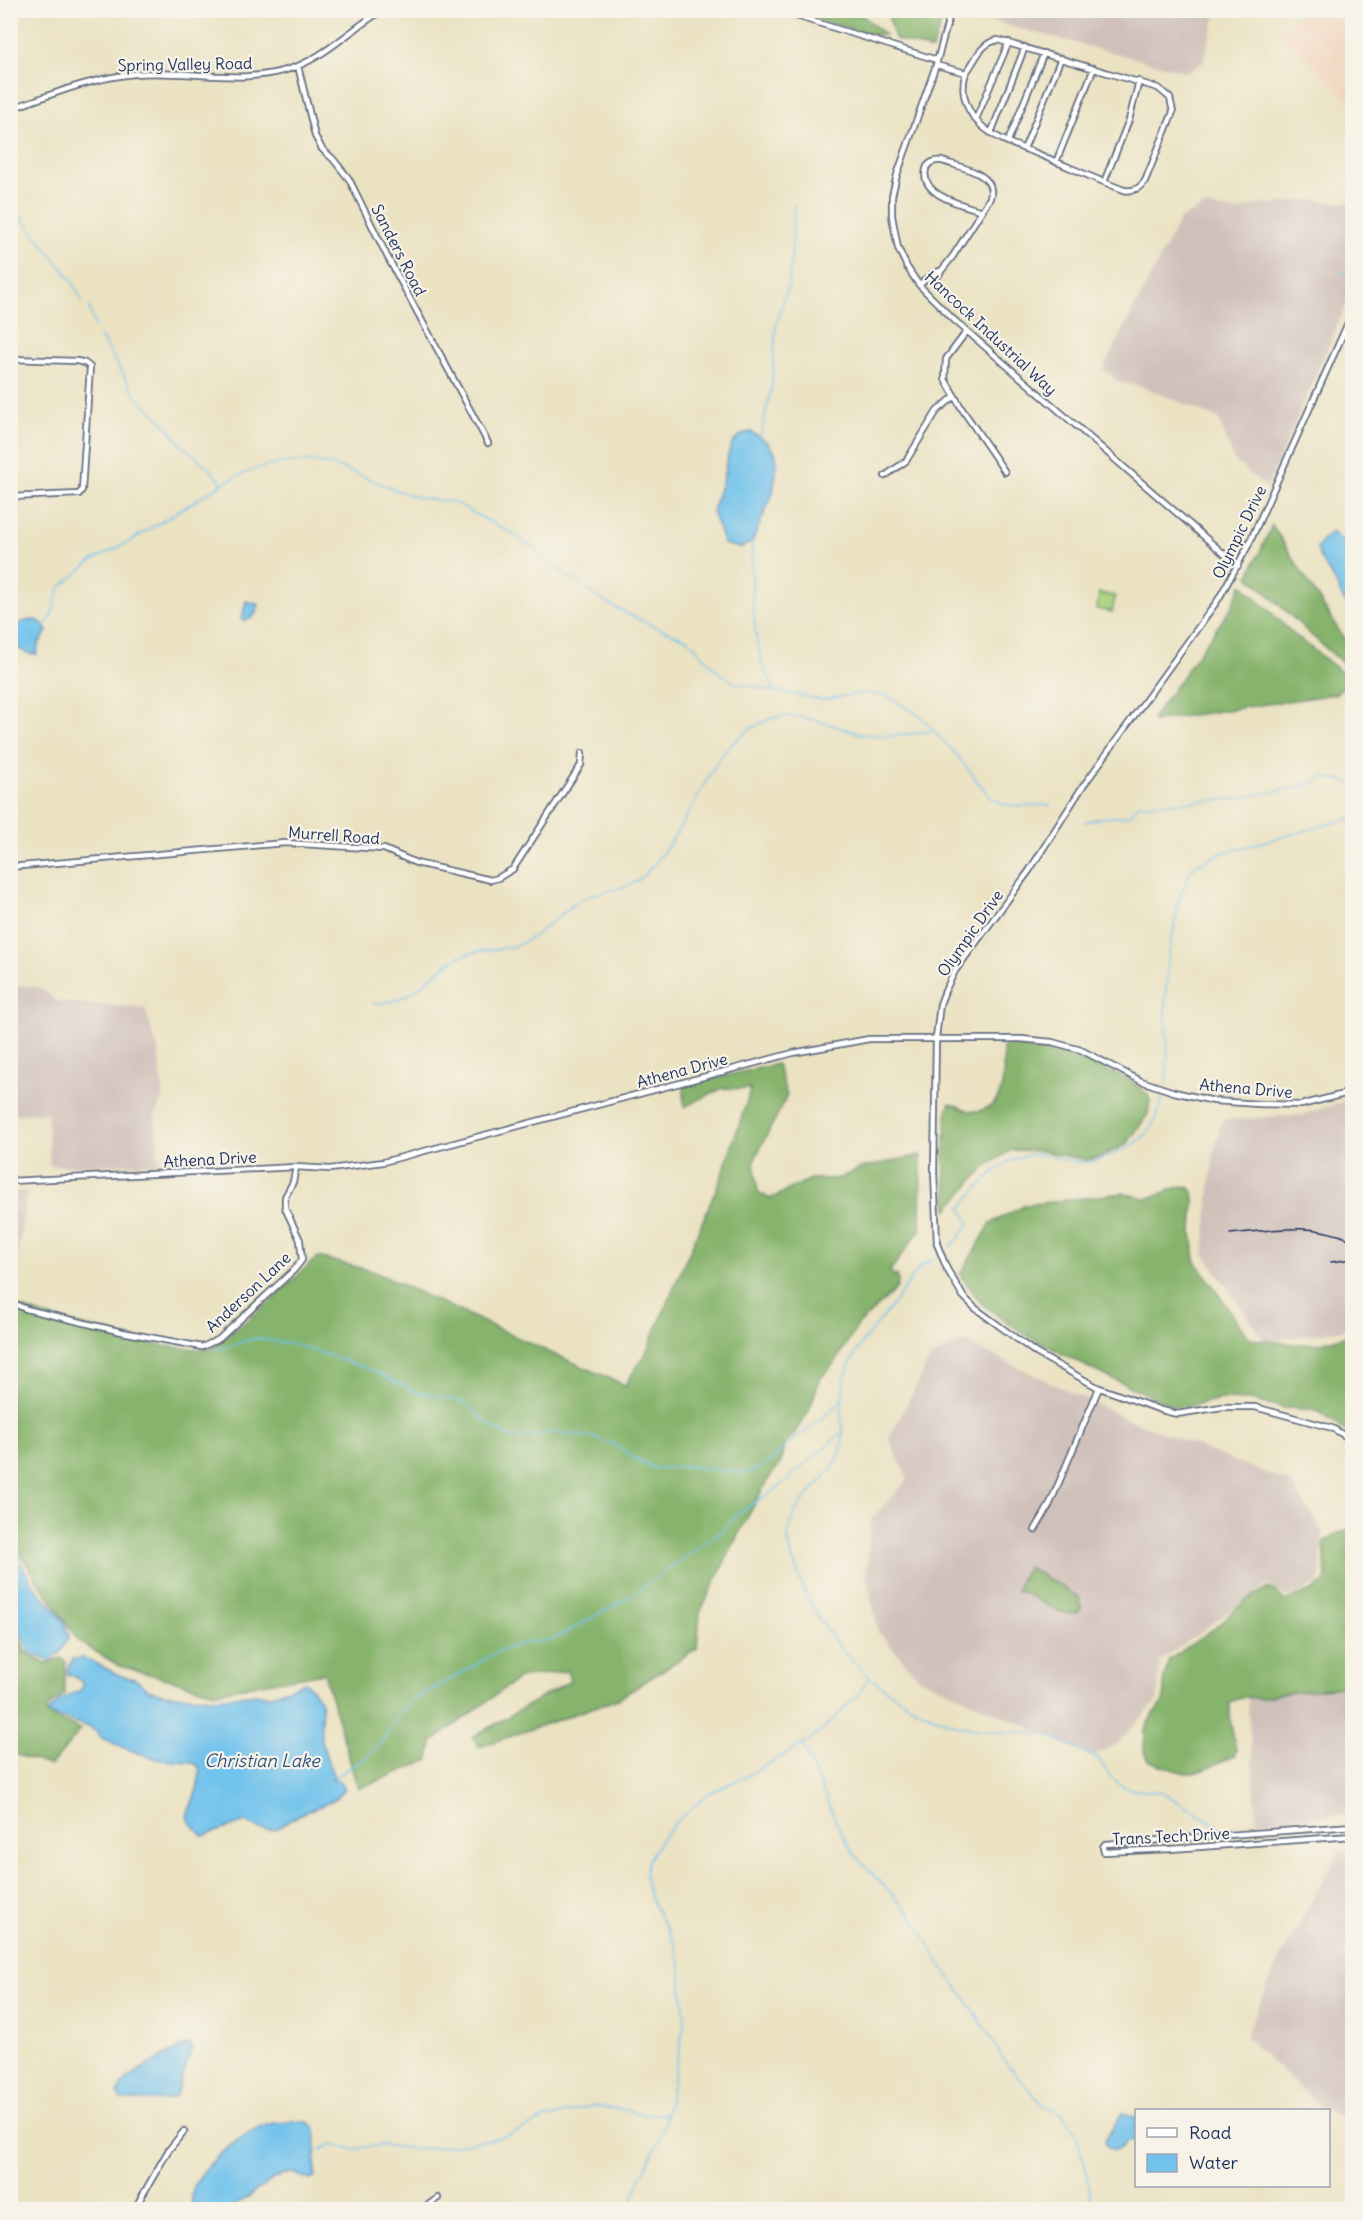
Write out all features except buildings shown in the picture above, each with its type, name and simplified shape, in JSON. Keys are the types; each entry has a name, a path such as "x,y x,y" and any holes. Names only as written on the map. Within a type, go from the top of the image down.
{"street":[{"name":"Spring Valley Road","path":"10,109 86,83 135,74 215,77 268,74 298,66 318,55 383,10"},
{"path":"777,10 966,73"},
{"name":"Hancock Industrial Way","path":"951,10 892,196 893,226 898,248 907,267 920,285 967,331 1238,566"},
{"path":"998,40 1025,47 1139,81 1163,90 1170,98 1173,112 1142,186 1128,191 1104,182 991,133 976,119 963,93 966,73 987,43 998,40"},
{"path":"976,119 1009,42"},
{"path":"991,133 1025,47"},
{"path":"1008,141 1044,53"},
{"path":"1024,148 1061,58"},
{"name":"Sanders Road","path":"298,66 315,136 322,149 349,179 387,256 488,443"},
{"path":"1056,162 1094,68"},
{"path":"1104,182 1130,120 1139,81"},
{"path":"920,285 938,276 953,256 982,211 992,193 990,185 980,174 937,160 928,165 926,168 928,182 936,193 982,211"},
{"name":"Olympic Drive","path":"1353,314 1238,566 1207,616 1081,789 1029,871 955,971 940,1004 936,1038 934,1204 937,1244 947,1269 963,1296 989,1320 1036,1353 1123,1398 1177,1414 1222,1407 1255,1407 1332,1428 1353,1440"},
{"path":"967,331 946,359 945,379 1005,472"},
{"path":"10,359 82,362 90,368 82,490 79,494 10,498"},
{"path":"885,476 906,461 937,411 955,396"},
{"name":"Murrell Road","path":"10,867 285,843 384,849 416,863 491,880 513,869 581,765 582,753"},
{"name":"Athena Drive","path":"10,1181 296,1167 330,1169 383,1162 817,1047 869,1039 1021,1039 1052,1042 1081,1050 1141,1081 1174,1092 1214,1101 1301,1105 1353,1092"},
{"name":"Anderson Lane","path":"10,1302 26,1309 166,1341 202,1347 219,1339 302,1260 300,1240 285,1208 285,1197 293,1182 296,1167"},
{"path":"1035,1530 1049,1506 1100,1388"},
{"name":"Trans Tech Drive","path":"1353,1826 1105,1844 1103,1847 1104,1851 1171,1849 1353,1836"},
{"path":"1301,1830 1302,1840"},
{"path":"1236,1834 1237,1844"},
{"path":"1170,1839 1171,1849"},
{"path":"134,2210 168,2151 184,2131"},
{"path":"421,2210 438,2198"}],"shaded area":[{"path":"960,10 1217,11 1203,62 1188,72 959,13"},
{"path":"1304,11 1352,11 1352,103 1281,32"},
{"path":"1313,200 1352,203 1352,291 1267,488 1233,459 1219,419 1144,387 1119,382 1103,369 1180,219 1204,206 1239,211 1255,205"},
{"path":"11,984 41,988 58,1002 145,1008 158,1050 163,1094 155,1118 159,1164 50,1166 47,1113 11,1115"},
{"path":"1352,1099 1352,1329 1265,1341 1204,1254 1213,1156 1222,1120 1302,1115"},
{"path":"27,1191 11,1298 11,1192"},
{"path":"963,1341 1123,1417 1291,1483 1323,1532 1319,1584 1288,1598 1268,1584 1160,1661 1158,1699 1117,1744 1092,1756 919,1678 878,1632 866,1571 871,1520 908,1479 889,1439 930,1358"},
{"path":"1352,1688 1352,1814 1257,1822 1247,1697"},
{"path":"1352,1850 1352,2122 1330,2109 1323,2109 1245,2037 1277,1964 1339,1851"}],"green space":[{"path":"786,11 841,11 862,15 885,35 873,35"},
{"path":"887,11 945,11 932,50 895,39"},
{"path":"1272,525 1352,651 1352,671 1249,576"},
{"path":"1242,584 1292,633 1351,679 1335,694 1153,721 1152,719 1231,608"},
{"path":"1099,593 1115,596 1112,612 1097,609"},
{"path":"1011,1045 1065,1054 1130,1080 1147,1094 1150,1100 1148,1114 1127,1144 1101,1157 1086,1160 1042,1151 1011,1150 986,1166 947,1210 944,1160 947,1110 950,1103 972,1111 984,1110 992,1105 998,1098 1003,1078 1003,1047"},
{"path":"777,1064 787,1096 754,1160 758,1192 770,1199 810,1179 838,1179 861,1168 921,1155 920,1230 890,1271 894,1276 897,1275 896,1289 858,1325 835,1362 820,1379 809,1411 784,1445 780,1464 767,1481 700,1612 697,1648 618,1699 479,1747 473,1737 570,1681 567,1671 519,1678 432,1742 429,1760 358,1789 324,1673 215,1692 120,1666 79,1642 11,1541 10,1304 42,1315 163,1346 209,1350 271,1301 318,1257 372,1271 625,1385 645,1355 721,1178 751,1089 723,1088 684,1107 684,1085"},
{"path":"1182,1186 1189,1187 1193,1192 1192,1231 1195,1260 1249,1339 1317,1344 1352,1334 1352,1433 1319,1412 1285,1408 1251,1400 1220,1399 1186,1407 1173,1406 1093,1370 1023,1333 982,1304 960,1275 991,1223 1026,1205 1124,1193 1146,1199"},
{"path":"1352,1529 1352,1686 1277,1694 1263,1698 1240,1697 1230,1703 1230,1719 1236,1750 1234,1757 1204,1770 1189,1773 1148,1761 1144,1752 1145,1731 1147,1724 1164,1700 1164,1678 1169,1660 1216,1627 1246,1600 1268,1588 1275,1591 1285,1601 1312,1591 1326,1579 1324,1542 1336,1534"},
{"path":"1028,1567 1080,1598 1081,1609 1076,1614 1060,1611 1017,1590"},
{"path":"11,1617 26,1653 46,1664 61,1658 66,1662 64,1694 46,1709 48,1715 81,1729 51,1766 11,1753"}],"water":[{"path":"751,432 767,442 775,453 777,463 773,493 752,542 740,548 724,544 712,511 730,449 737,438"},
{"path":"1332,532 1352,550 1352,617 1317,549 1322,540"},
{"path":"246,601 259,605 254,616 244,621 242,619"},
{"path":"32,620 41,623 47,631 38,645 37,654 20,649 13,639 14,629 22,622"},
{"path":"11,1548 35,1587 63,1620 69,1637 59,1654 49,1661 30,1653 11,1612"},
{"name":"Christian Lake","path":"84,1658 121,1676 135,1679 149,1690 162,1694 212,1698 260,1694 269,1696 305,1682 321,1703 321,1737 334,1778 332,1779 340,1781 345,1789 332,1801 300,1814 278,1828 260,1829 246,1822 203,1836 187,1816 198,1785 199,1766 191,1762 160,1760 127,1749 101,1738 96,1731 84,1725 48,1714 60,1700 81,1690 83,1683 72,1675 68,1675 68,1669 73,1659"},
{"path":"190,2044 192,2049 175,2097 166,2100 121,2100 118,2095 127,2080"},
{"path":"1122,2113 1135,2117 1135,2140 1127,2141 1121,2148 1114,2150 1107,2146 1105,2141"},
{"path":"298,2121 308,2122 316,2129 315,2177 311,2180 292,2173 284,2174 230,2209 191,2209 194,2186 208,2167 228,2147 263,2126"}],"waterway":[{"path":"10,203 70,278 83,302"},
{"path":"760,438 772,385 776,325 787,289 791,264 794,205"},
{"path":"1342,273 1352,274"},
{"path":"89,307 95,327"},
{"path":"100,336 136,396 222,483"},
{"path":"44,624 50,620 60,588 90,562 132,540 222,484 262,467 291,462 320,463 345,469 407,494 458,504 526,542 553,566 610,605 689,640 717,671 735,683 822,700 862,693 887,696 920,716 956,754 990,797 1003,804 1017,806 1051,805"},
{"path":"752,542 752,587 758,649 763,666 774,688"},
{"path":"373,1003 400,999 448,963 466,954 502,949 526,941 584,898 622,888 643,876 672,841 717,762 737,740 765,721 776,717 801,717 862,734 879,736 930,731"},
{"path":"1085,822 1100,818 1129,816 1139,804 1233,799 1300,787 1325,777 1346,781 1352,785"},
{"path":"1166,1084 1168,1049 1165,1007 1168,958 1180,896 1191,870 1196,865 1222,853 1352,818"},
{"path":"950,1246 959,1239 969,1222 961,1208 981,1185 1006,1163 1031,1155 1084,1162 1115,1154 1135,1143 1149,1130 1157,1116 1163,1091"},
{"path":"933,1260 921,1266 863,1342 848,1368 842,1395 843,1443 841,1450 836,1462 803,1501 790,1523 788,1545 806,1594 836,1642 855,1663 876,1682 924,1712 959,1726 1041,1734 1054,1738 1099,1759 1110,1776 1121,1785 1134,1790 1162,1792 1216,1825"},
{"path":"216,1350 256,1338 296,1345 372,1370 413,1391 464,1402 492,1427 511,1437 552,1432 593,1437 617,1445 632,1457 656,1469 684,1466 744,1473 755,1470 771,1461 841,1401"},
{"path":"334,1778 375,1750 392,1728 397,1715 412,1701 498,1652 524,1643 552,1640 626,1599 718,1534 743,1510 779,1487 842,1432"},
{"path":"629,2210 639,2182 663,2131 685,2021 680,1964 675,1944 647,1888 645,1874 648,1860 659,1842 677,1821 709,1793 747,1776 802,1745 825,1728 860,1693 869,1677"},
{"path":"803,1746 840,1830 854,1854 912,1915 940,1964 973,2009 1006,2063 1044,2105 1062,2114 1075,2131 1085,2165 1093,2210"},
{"path":"320,2150 332,2144 353,2149 381,2145 415,2149 451,2146 499,2138 544,2119 592,2106 647,2115 666,2114"}],"railway":[{"path":"1230,1234 1277,1229 1306,1229 1336,1234 1352,1240"},
{"path":"1331,1262 1352,1259"}]}
